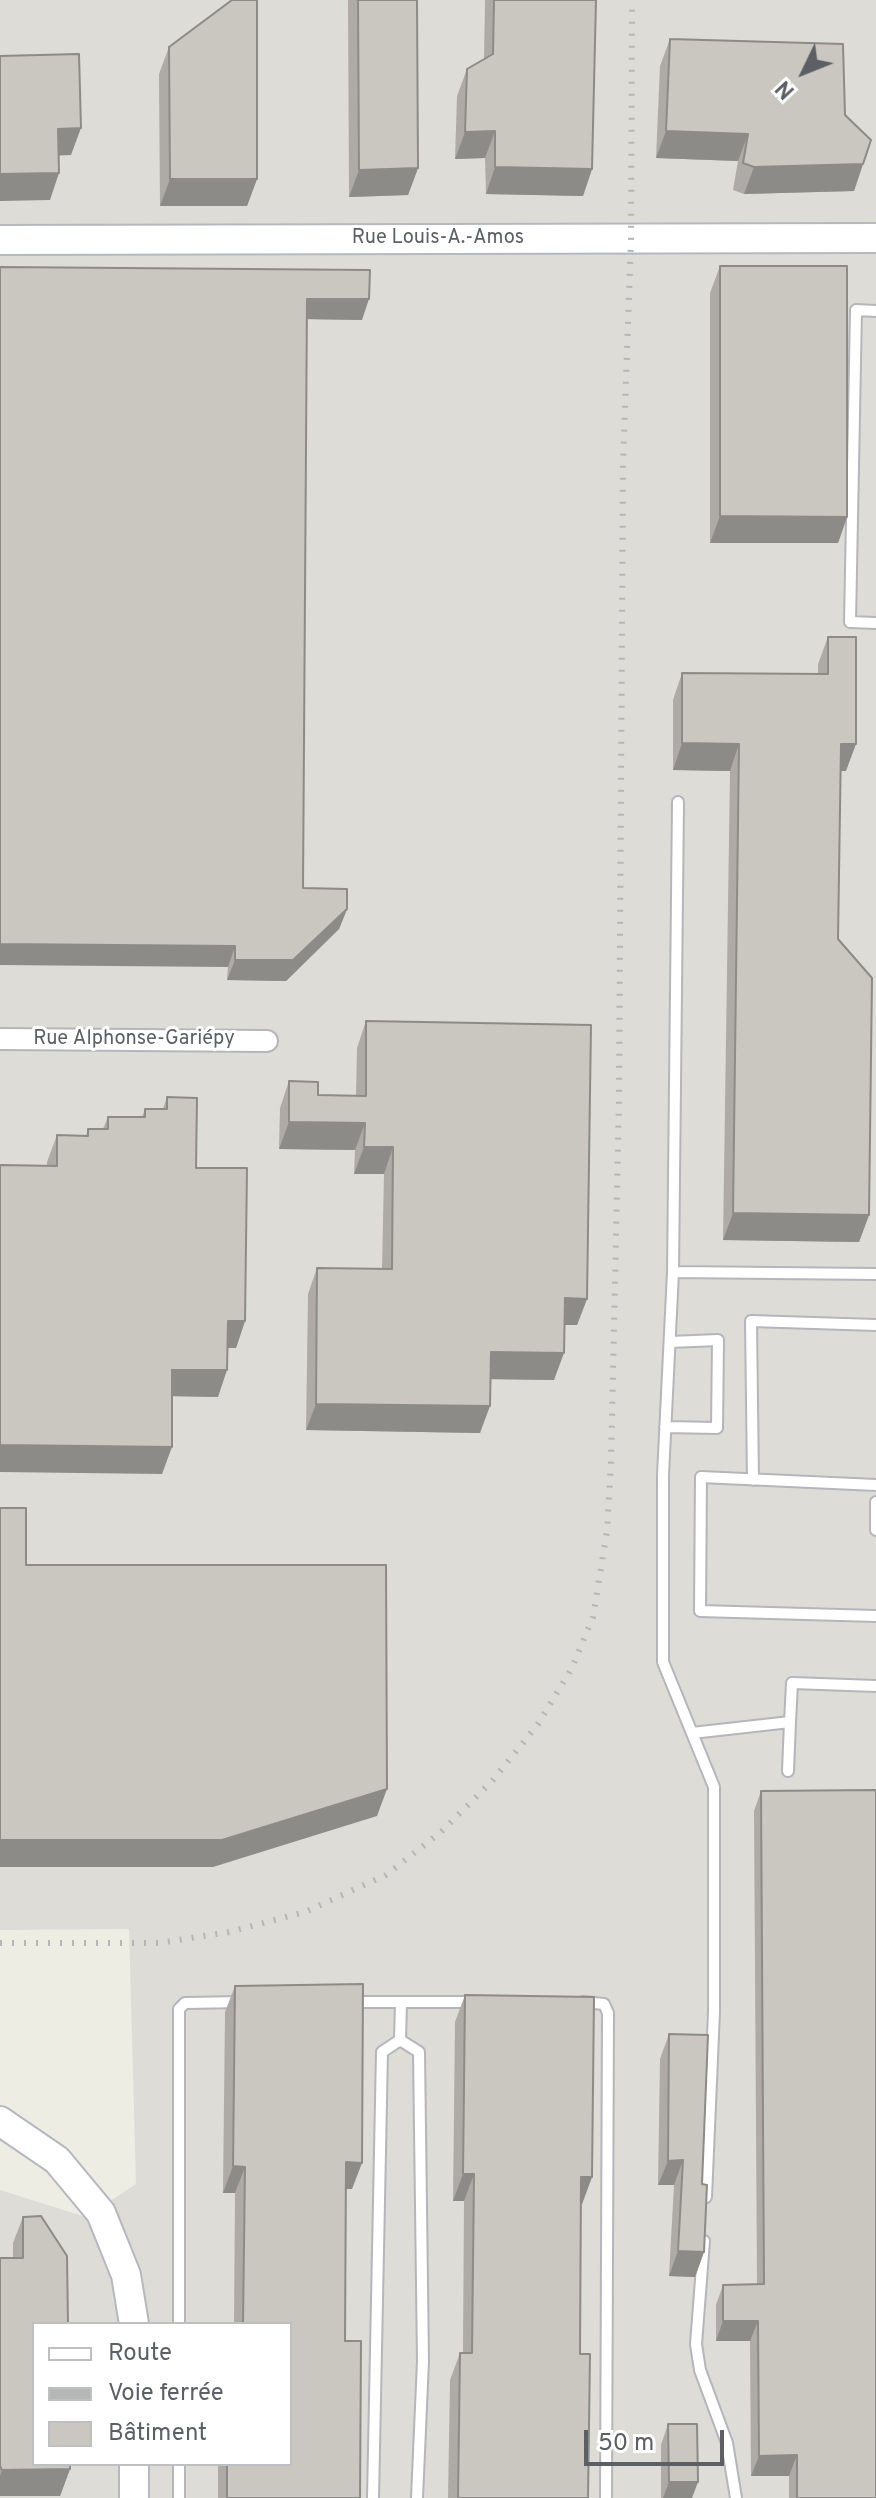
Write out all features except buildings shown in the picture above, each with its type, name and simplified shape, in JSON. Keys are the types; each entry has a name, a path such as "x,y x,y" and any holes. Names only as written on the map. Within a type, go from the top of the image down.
{"street":[{"name":"Rue Louis-A.-Amos","path":"0,240 876,238"},
{"name":"Rue Alphonse-Gariépy","path":"0,1039 267,1041"},
{"path":"0,2121 57,2160 101,2213 126,2275 134,2322"},
{"path":"134,2466 134,2498"}],"lane":[{"path":"876,311 856,310 850,622 876,623"},
{"path":"678,802 673,1272 665,1427 663,1662 714,1787 714,2012 705,2217"},
{"path":"673,1272 876,1274"},
{"path":"753,1480 751,1321 876,1325"},
{"path":"665,1427 717,1428 718,1340 670,1342"},
{"path":"876,1485 701,1477 700,1611 876,1616"},
{"path":"876,1502 876,1530"},
{"path":"788,1771 792,1683 876,1686"},
{"path":"692,1733 790,1722"},
{"path":"179,2322 179,2009 185,2003 262,2002"},
{"path":"339,2002 485,2002"},
{"path":"400,2040 401,2002"},
{"path":"564,2002 596,2002 604,2004 608,2013 606,2498"},
{"path":"373,2498 382,2052 400,2040"},
{"path":"400,2040 419,2052 423,2361 417,2498"},
{"path":"705,2232 696,2344 700,2370 727,2443 736,2498"},
{"path":"179,2466 179,2498"}],"shaded area":[{"path":"0,0 876,0 876,2498 0,2498 0,2190 86,2217 136,2184 129,1929 0,1930"}],"railway":[{"path":"0,1943 159,1943 229,1932 305,1912 386,1875 441,1832 493,1780 538,1724 572,1668 593,1617 607,1531 611,1462 619,1101 623,465 631,239 632,0"}]}
